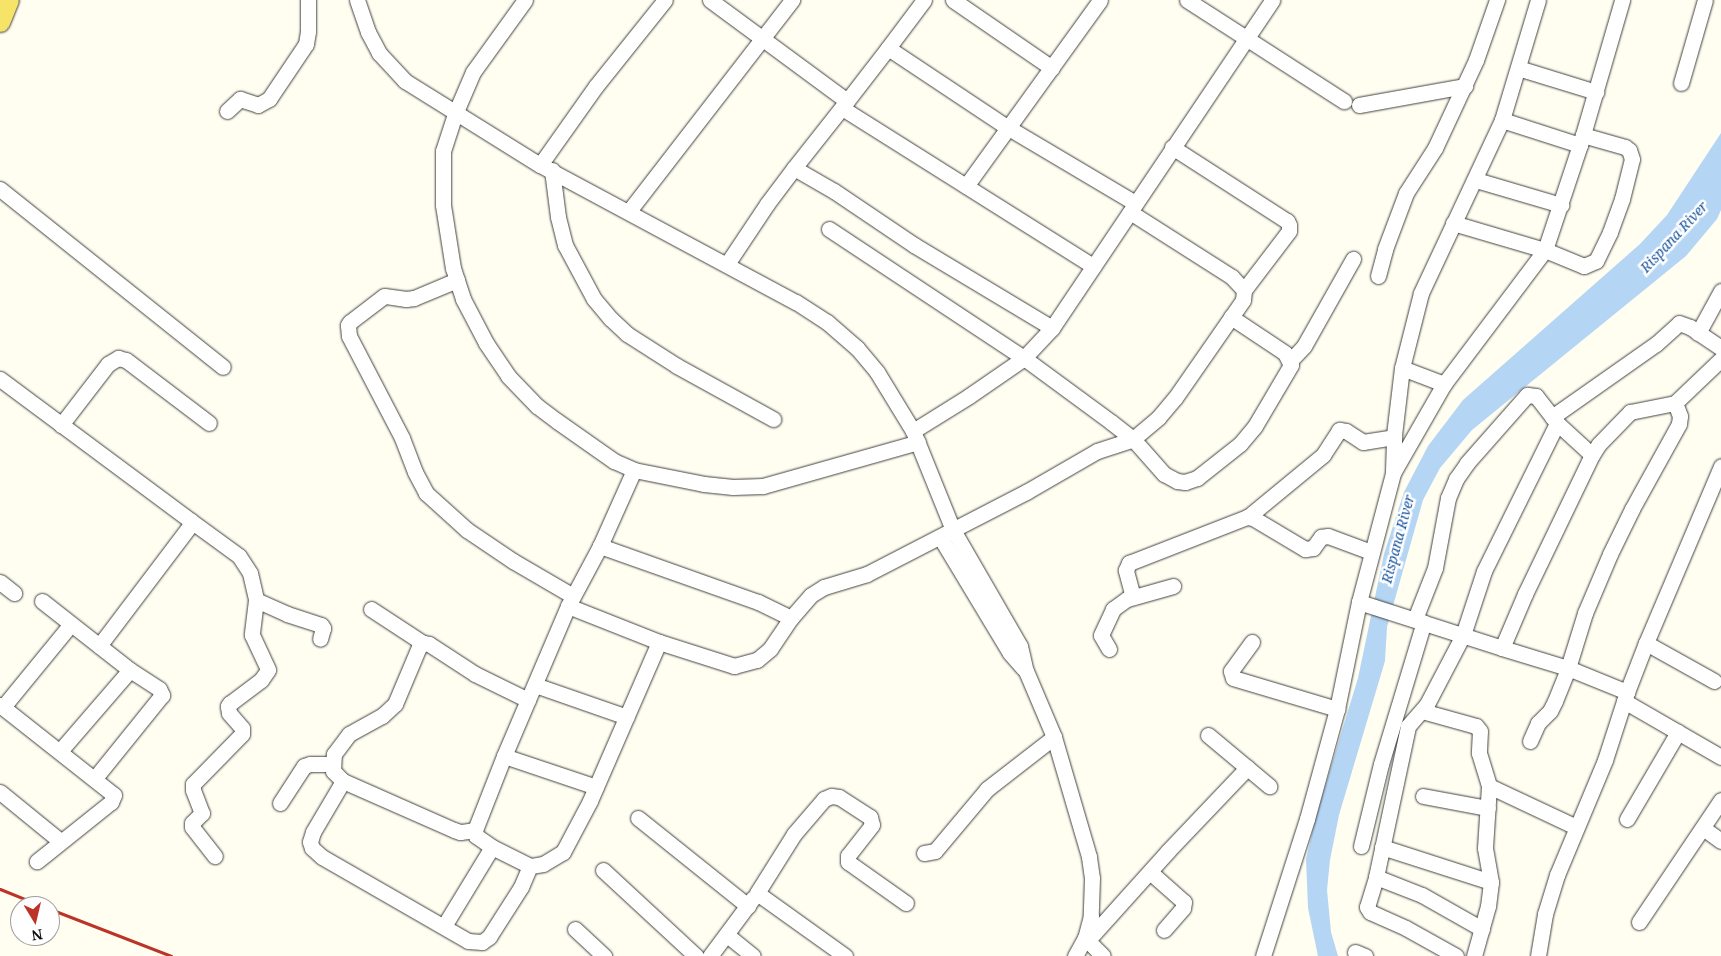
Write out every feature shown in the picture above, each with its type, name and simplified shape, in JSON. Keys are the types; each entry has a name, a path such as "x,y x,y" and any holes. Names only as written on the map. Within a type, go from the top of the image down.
{"main road":[{"path":"0,22 9,0"}],"street":[{"path":"227,111 240,99 258,104 269,99 306,44 308,0"},
{"path":"357,0 368,32 384,61 405,82 546,168 796,302 835,329 877,372 916,436 946,533 1020,646 1026,671 1054,737 1091,871 1093,898 1086,939"},
{"path":"525,0 473,72 455,114 443,151 445,222 457,280 463,299 486,343 508,376 537,406 614,461 634,470 704,484 733,487 763,486 916,436 1024,358 1052,328 1272,0"},
{"path":"664,0 596,86 546,168 565,245 594,299 627,334 677,366 773,419"},
{"path":"710,0 764,38 844,104 966,186 1094,266"},
{"path":"629,211 792,0"},
{"path":"728,264 767,204 924,0"},
{"path":"953,0 1052,68"},
{"path":"966,186 1100,0"},
{"path":"1187,0 1344,101"},
{"path":"1378,276 1385,249 1406,193 1436,148 1465,86 1497,0"},
{"path":"1263,956 1307,819 1364,603 1371,552 1393,473 1394,437 1402,368 1421,293 1453,223 1476,180 1502,120 1538,0"},
{"path":"1393,473 1444,384 1545,250 1582,140 1622,0"},
{"path":"1681,83 1704,0"},
{"path":"888,48 1132,207 1232,277 1244,290"},
{"path":"1518,68 1596,92"},
{"path":"1359,105 1465,86"},
{"path":"1453,223 1545,250 1584,266 1596,262 1607,241 1630,175 1632,160 1629,150 1502,120"},
{"path":"457,280 414,298 406,299 384,296 350,322 349,336 402,438 426,493 467,530 570,601 659,642 734,666 742,666 757,660 770,649 791,618 812,595 824,587 867,574 1026,492 1097,451 1133,439 1158,418 1175,398 1243,300 1244,290 1289,231 1289,225 1287,221 1172,147"},
{"path":"794,168 834,191 914,245 1052,328"},
{"path":"1476,180 1561,205"},
{"path":"0,189 223,367"},
{"path":"829,229 1024,358 1133,439 1157,467 1170,478 1185,482 1196,478 1247,437 1288,372 1291,360 1304,346 1353,259"},
{"path":"1698,332 1721,291"},
{"path":"1231,317 1276,346 1291,360"},
{"path":"1456,956 1406,928 1369,911 1367,907 1376,877 1405,736 1411,721 1422,711 1463,635 1484,571 1555,420 1656,344 1677,324 1683,323 1721,348"},
{"path":"61,425 108,364 118,358 126,360 209,423"},
{"path":"1502,648 1525,594 1592,454 1627,414 1675,403 1721,359"},
{"path":"1402,368 1444,384"},
{"path":"0,379 239,556 250,572 256,600 252,635 267,664 267,674 230,703 229,713 242,728 242,734 193,784 193,790 202,813 192,823 192,827 214,856"},
{"path":"1361,846 1434,568 1448,498 1460,472 1528,395 1534,395 1555,420 1592,454"},
{"path":"1530,741 1538,723 1552,707 1568,668 1585,613 1610,554 1632,509 1679,424 1680,416 1675,403"},
{"path":"1133,597 1126,570 1129,563 1249,516 1322,455 1339,430 1346,431 1363,442 1394,437"},
{"path":"1538,956 1550,896 1576,827 1605,760 1646,644 1715,498 1721,466"},
{"path":"634,470 600,546 570,601 504,756 475,830 476,836 492,848 530,866 544,864 563,852 580,824 659,642"},
{"path":"1249,516 1305,550 1313,548 1321,538 1328,536 1371,552"},
{"path":"99,646 189,527 190,521"},
{"path":"600,546 758,602 791,618"},
{"path":"0,582 14,593"},
{"path":"1109,649 1101,637 1101,633 1113,609 1120,602 1173,586"},
{"path":"256,600 287,614 322,626 320,639"},
{"path":"42,601 130,670 159,689 162,695 95,778"},
{"path":"1364,603 1568,668 1626,697 1678,732 1721,756"},
{"path":"371,609 422,643 429,644 475,674 528,700"},
{"path":"37,861 114,798 112,792 95,778 1,706 70,624"},
{"path":"1252,642 1231,671 1232,678 1337,709"},
{"path":"422,643 395,704 382,716 349,734 337,748 332,764 333,771 343,781 454,830 460,832 475,830"},
{"path":"1646,644 1714,681"},
{"path":"60,751 130,670"},
{"path":"535,685 627,717"},
{"path":"1422,711 1478,728 1480,758 1489,786 1484,848 1490,882 1482,929 1474,956"},
{"path":"1627,819 1678,732"},
{"path":"1208,735 1269,786"},
{"path":"924,853 935,851 987,789 1054,737"},
{"path":"504,756 596,788"},
{"path":"280,803 304,766 313,763 332,764"},
{"path":"1075,956 1086,939 1247,768"},
{"path":"343,781 313,832 310,842 312,848 322,857 444,926 468,942 485,941 508,909 530,866"},
{"path":"1489,786 1576,827"},
{"path":"0,792 60,842"},
{"path":"710,956 757,893 794,834 824,799 834,796 867,814 872,820 872,825 848,856 850,864 906,903"},
{"path":"1423,796 1488,808"},
{"path":"1639,922 1721,800"},
{"path":"638,818 748,906"},
{"path":"1703,828 1721,841"},
{"path":"1382,847 1490,882"},
{"path":"444,926 492,848"},
{"path":"603,870 696,956"},
{"path":"1150,872 1184,902 1183,908 1164,930"},
{"path":"1376,877 1422,895 1482,929"},
{"path":"757,893 845,956"},
{"path":"575,929 604,956"},
{"path":"727,935 753,956"},
{"path":"1086,939 1103,956"}],"water":[{"name":"Rispana River","path":"1721,133 1721,210 1717,219 1686,256 1472,430 1440,468 1423,500 1387,627 1385,661 1339,815 1330,860 1327,890 1331,932 1338,956 1318,956 1308,908 1306,859 1316,816 1358,678 1384,554 1404,492 1428,446 1463,400 1640,244 1667,215"}],"railway":[{"path":"0,889 17,896"},
{"path":"60,913 171,956"}]}
